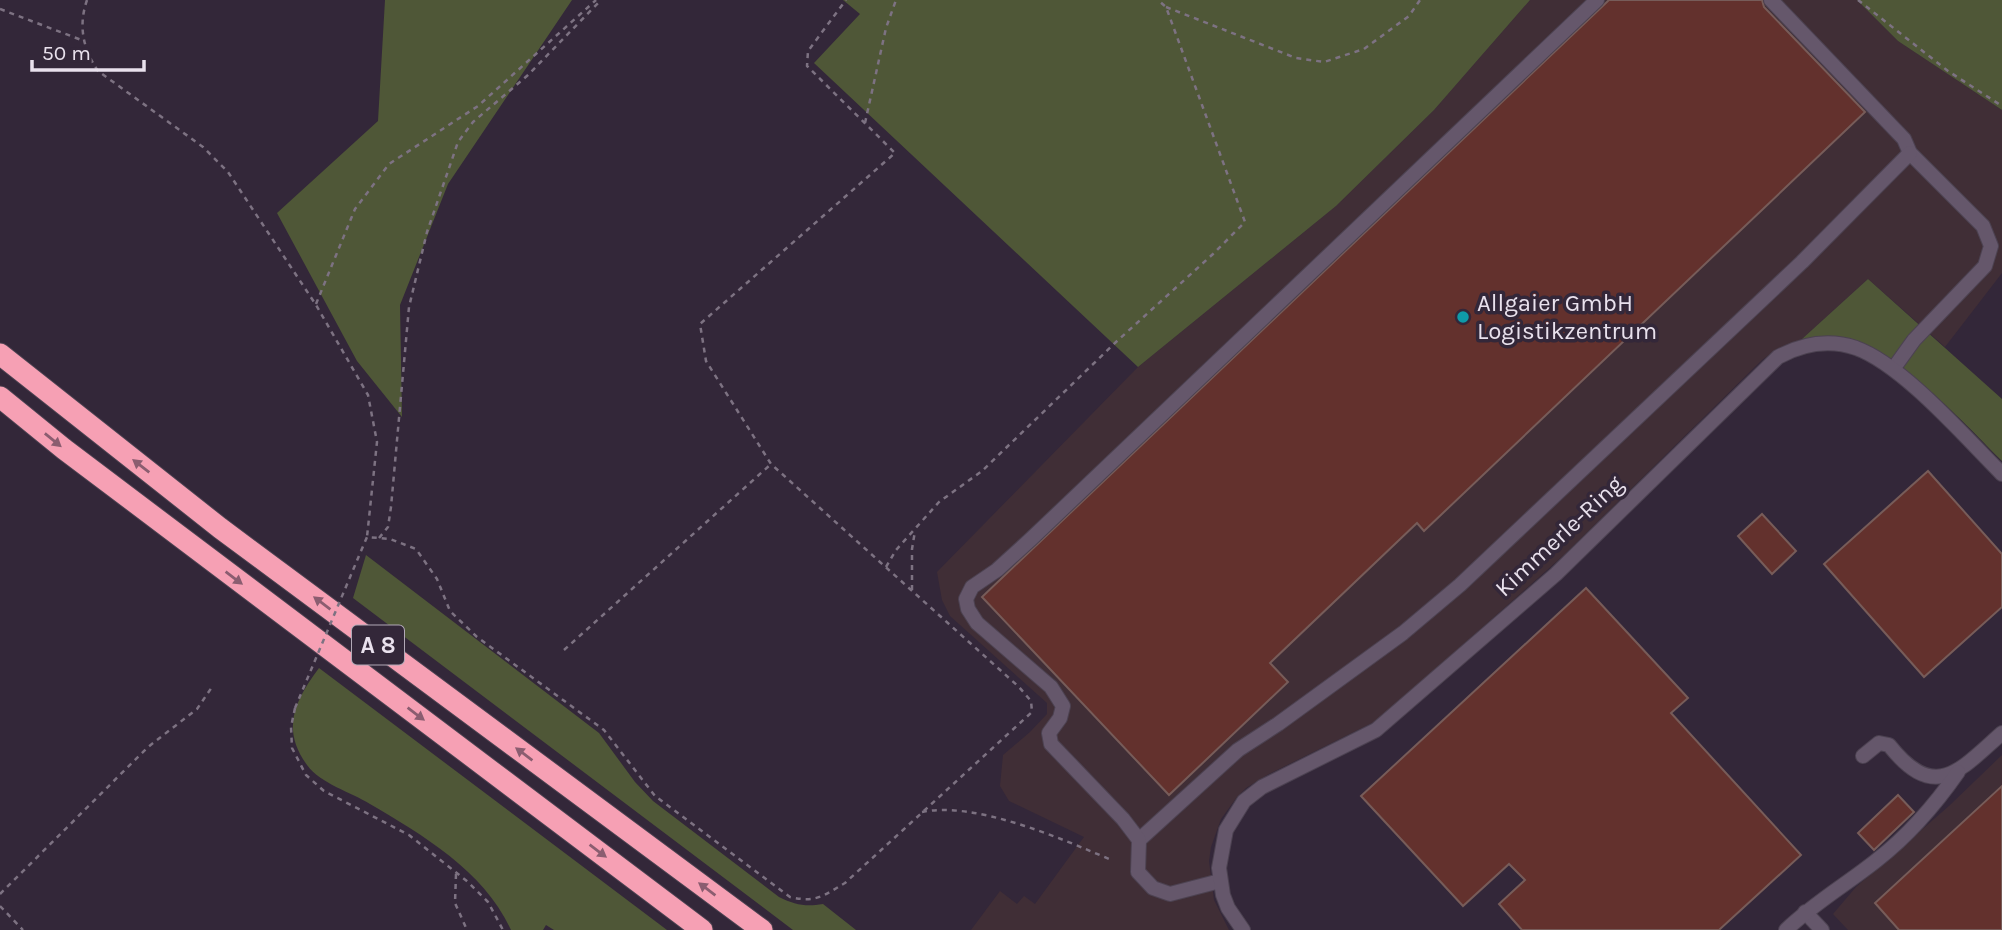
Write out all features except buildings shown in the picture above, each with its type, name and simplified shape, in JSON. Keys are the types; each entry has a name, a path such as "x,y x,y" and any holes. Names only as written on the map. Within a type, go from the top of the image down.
{"highway":[{"name":"A 8","path":"0,354 220,528 762,930"},
{"name":"A 8","path":"0,397 64,449 702,930"}],"street":[{"path":"1220,881 1170,894 1153,888 1138,872 1139,840 1124,819 1051,744 1049,733 1063,706 1051,687 977,622 968,609 966,599 972,587 997,570 1039,531 1597,0"},
{"path":"1771,0 1904,139 1910,153 1983,226 1991,246 1985,266 1921,332 1896,365"},
{"path":"1139,840 1238,750 1404,633 1460,585 1802,262 1910,153"},
{"name":"Kimmerle-Ring","path":"1242,930 1228,908 1220,881 1220,854 1226,830 1237,810 1252,793 1376,730 1556,574 1778,357 1802,346 1829,343 1865,352 1916,388 2002,474"},
{"path":"1786,930 1805,912 1878,859 1909,832 1938,801 1958,772 2002,733"},
{"path":"1863,756 1879,743 1889,745 1914,769 1930,777 1958,772"},
{"path":"1805,912 1822,930"}],"path":[{"path":"87,0 82,16 86,54 98,71 203,147 228,172 316,305 368,395 377,442 367,537 295,708 291,727 292,748 306,775 324,791 409,835 488,901 503,930"},
{"path":"316,305 355,209 389,164 478,106 596,0"},
{"path":"379,538 388,527 391,507 409,307 427,232 458,142 473,121 528,75 601,0"},
{"path":"367,537 390,539 416,549 437,579 450,611 477,637 604,730 655,796 790,897 806,901 820,898 845,883 1032,712 1031,701 1018,687 771,464 706,361 700,324 895,153 807,66 808,51 846,0"},
{"path":"865,123 886,28 896,0"},
{"path":"1158,0 1166,6 1296,58 1324,62 1364,49 1409,16 1420,0"},
{"path":"1858,0 1948,71 2002,106"},
{"path":"886,567 896,550 939,502 982,471 1245,222 1166,6"},
{"path":"0,9 84,41"},
{"path":"564,650 771,464"},
{"path":"912,590 915,531"},
{"path":"0,894 148,747 197,709 212,687"},
{"path":"919,813 954,809 1002,820 1036,829 1109,859"},
{"path":"456,874 455,903 467,930"},
{"path":"0,906 23,930"}],"shaded area":[{"path":"1530,0 1857,0 1898,41 2002,110 2002,273 1945,347 1868,279 1802,339 1777,349 1762,360 1564,555 1378,720 1246,788 1221,819 1209,861 1214,900 1229,930 971,930 1000,891 1017,904 1024,896 1035,904 1084,837 1009,801 1000,786 1003,755 1047,714 1047,703 950,616 942,600 937,572 1138,367 1336,206 1434,110"},
{"path":"2002,755 2002,930 1848,930 1833,914 1856,887 1949,806"}],"green space":[{"path":"385,0 572,0 448,184 400,305 402,417 357,361 277,213 378,121"},
{"path":"843,0 1530,0 1434,110 1336,206 1138,367 814,63 860,14"},
{"path":"1857,0 2002,0 2002,110 1898,41"},
{"path":"1868,279 2002,399 2002,461 1931,391 1889,358 1850,339 1802,339"},
{"path":"366,555 599,733 635,782 653,801 779,897 801,905 823,904 856,930 793,930 353,598"},
{"path":"319,668 667,930 554,930 546,925 543,930 511,930 500,909 485,890 451,857 390,816 320,777 307,765 294,739 294,714 304,691"}],"place":[{"name":"Allgaier GmbH Logistikzentrum","path":"1463,317"}]}
